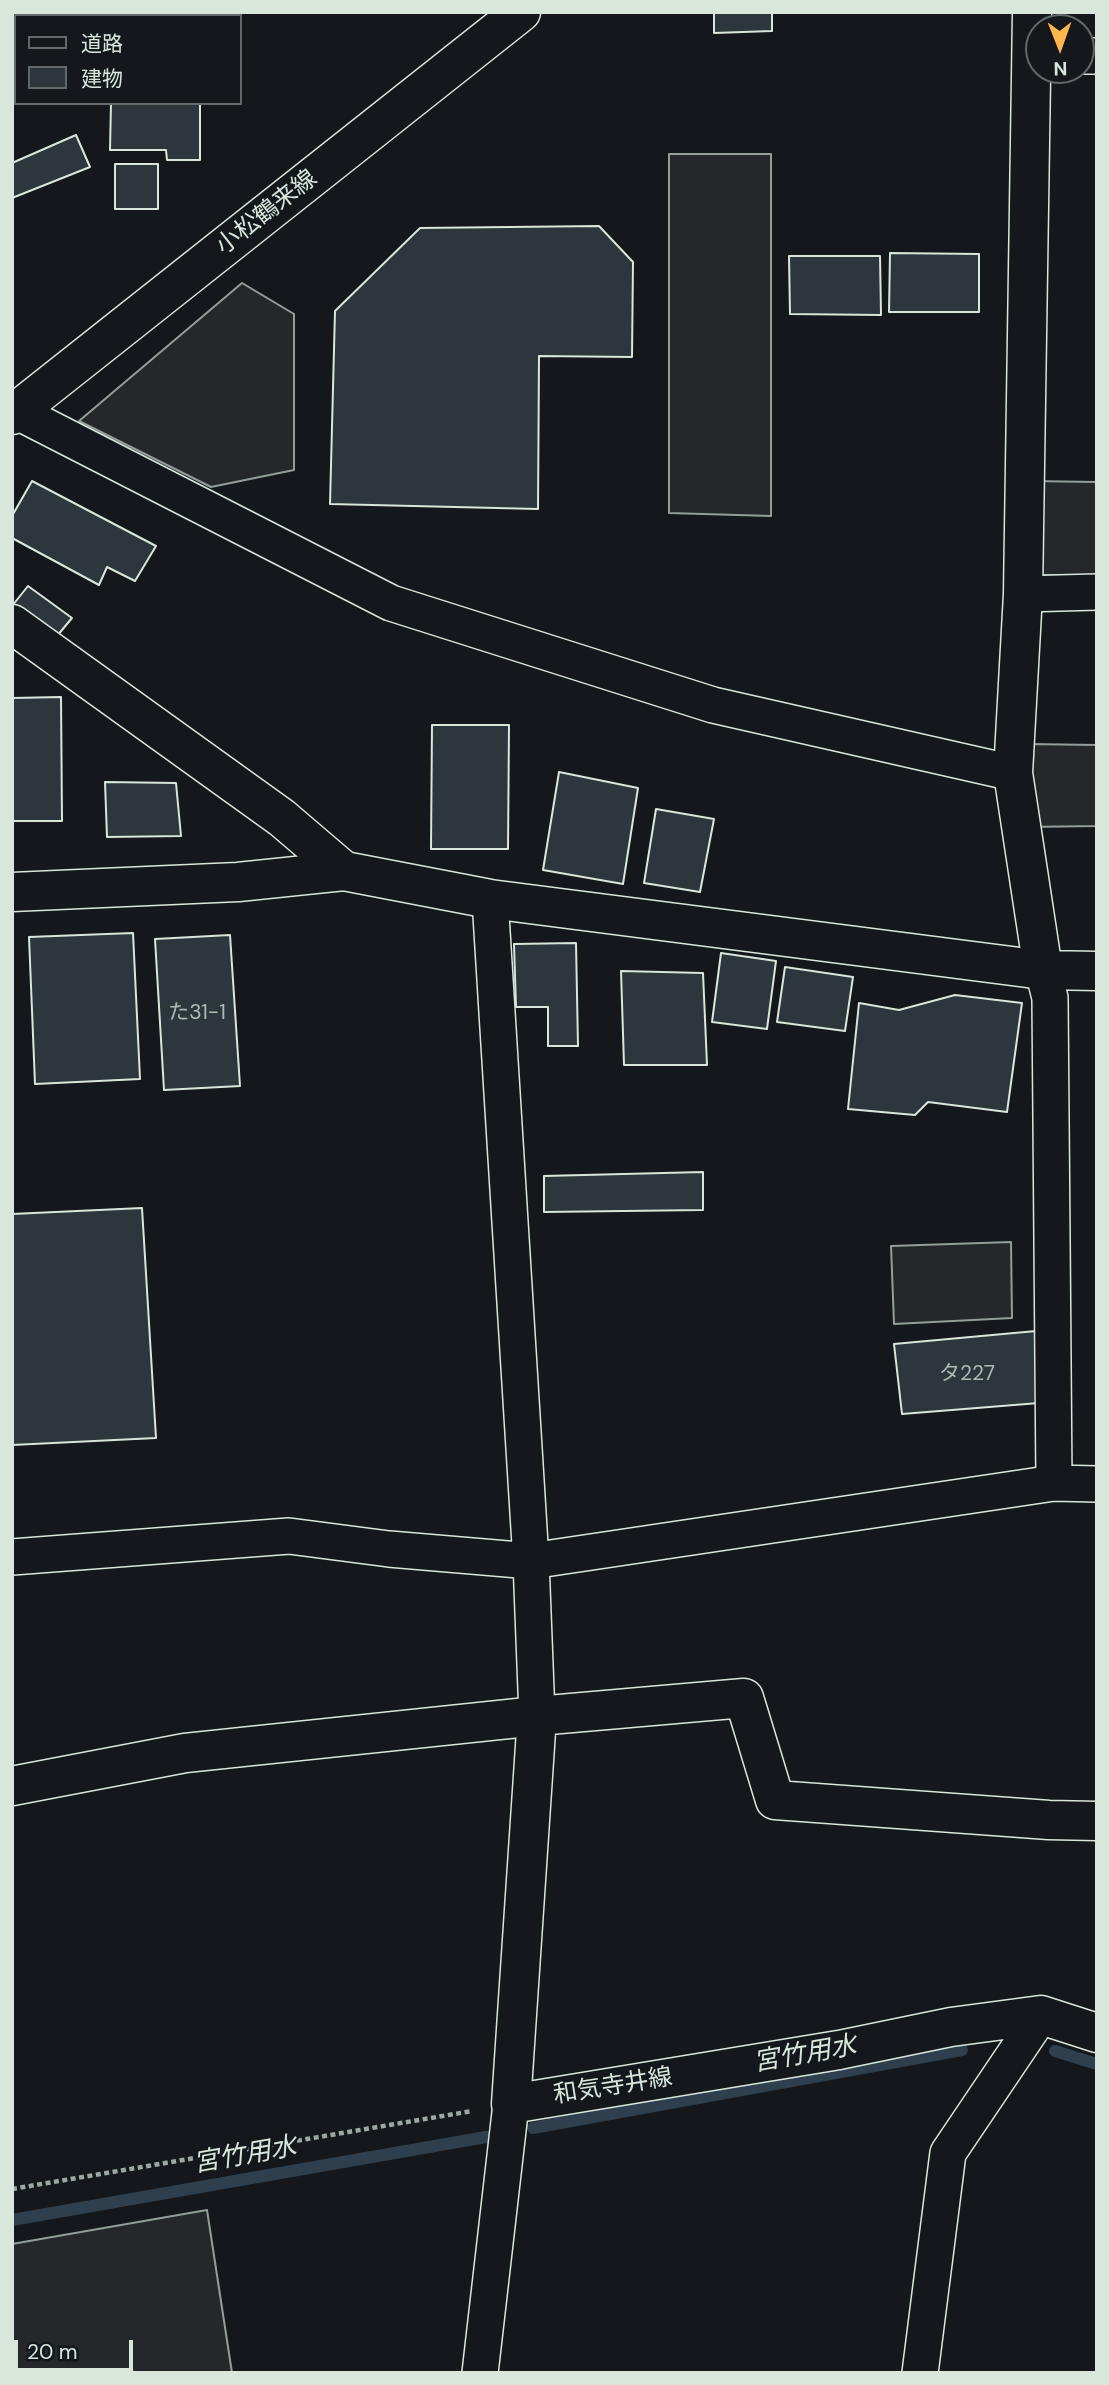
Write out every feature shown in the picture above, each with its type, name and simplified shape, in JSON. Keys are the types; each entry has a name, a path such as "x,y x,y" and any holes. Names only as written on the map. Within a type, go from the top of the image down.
{"main road":[{"name":"小松鶴来線","path":"14,411 521,12"},
{"path":"1034,84 1023,593 1013,773 1043,970"},
{"path":"12,624 282,818 344,871"},
{"path":"12,892 238,882 344,871 490,899 1043,970 1097,971"},
{"path":"12,1786 185,1754 537,1716 744,1698 775,1800 1097,1821"},
{"path":"511,2104 537,1716"},
{"name":"和気寺井線","path":"511,2104 839,2050 951,2027 1041,2015 1097,2033"}],"street":[{"path":"14,411 391,603 713,705 1013,773"},
{"path":"1023,593 1097,592"},
{"path":"490,899 531,1561 537,1716"},
{"path":"1043,970 1049,998 1054,1483"},
{"path":"12,1557 289,1536 389,1549 531,1561 1054,1483 1097,1484"},
{"path":"920,2373 948,2153 1041,2015"},
{"path":"480,2373 511,2104"}],"path":[{"path":"12,2189 511,2104"}],"shaded area":[{"path":"669,154 771,154 771,516 669,513"},
{"path":"242,283 294,314 294,470 211,487 79,421"},
{"path":"1029,481 1097,482 1097,575 1029,575"},
{"path":"1027,744 1097,745 1097,826 1026,827"},
{"path":"1011,1242 1012,1318 894,1324 891,1246"},
{"path":"207,2210 232,2373 12,2373 12,2244"}],"building":[{"path":"120,12 187,12 187,14"},
{"path":"714,12 772,12 772,31 714,33"},
{"path":"111,105 200,105 200,160 167,160 166,150 110,150"},
{"path":"76,135 90,167 12,198 12,163"},
{"path":"115,164 158,164 158,209 115,209"},
{"path":"599,226 633,262 632,357 539,356 538,509 330,504 335,311 420,228"},
{"path":"890,253 979,254 979,312 889,312"},
{"path":"789,256 880,256 881,315 790,314"},
{"path":"32,481 156,546 135,581 107,567 99,585 12,538 12,516"},
{"path":"28,586 72,618 42,654 12,606"},
{"path":"61,697 62,821 12,821 12,698"},
{"path":"432,725 509,725 508,849 431,849"},
{"path":"559,772 638,788 623,884 543,870"},
{"path":"105,782 176,783 181,836 107,837"},
{"path":"656,809 714,819 700,892 644,883"},
{"path":"133,933 140,1079 35,1084 29,937"},
{"path":"230,935 240,1086 164,1090 155,939"},
{"path":"576,943 578,1046 548,1046 548,1007 516,1007 514,944"},
{"path":"721,953 776,961 767,1029 712,1022"},
{"path":"785,967 853,977 845,1031 777,1022"},
{"path":"621,971 703,973 707,1065 624,1065"},
{"path":"955,995 1022,1003 1007,1112 928,1102 915,1115 848,1109 859,1003 899,1010"},
{"path":"703,1172 703,1210 544,1212 544,1176"},
{"path":"142,1208 156,1438 12,1445 12,1214"},
{"path":"1036,1331 1039,1403 902,1414 894,1344"}],"waterway":[{"name":"宮竹用水","path":"533,2128 962,2050"},
{"name":"宮竹用水","path":"1055,2051 1097,2064"},
{"name":"宮竹用水","path":"12,2220 486,2137"}]}
